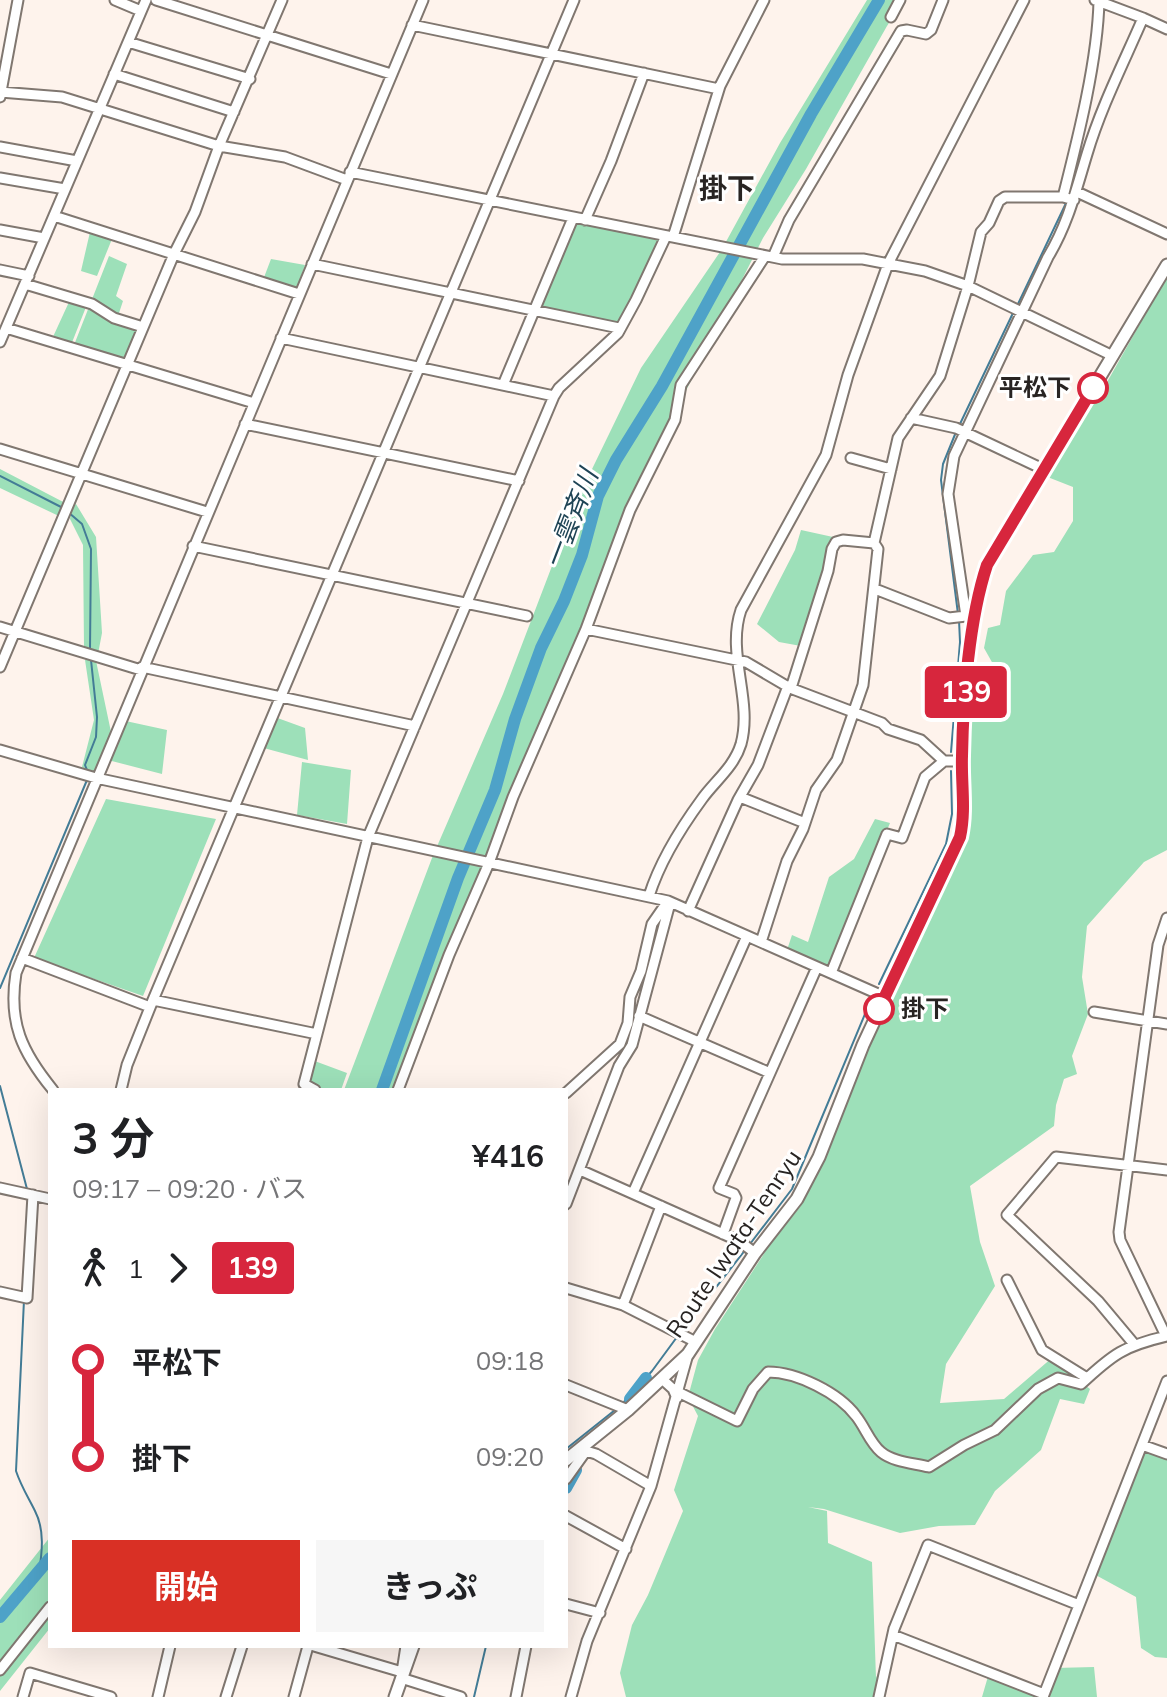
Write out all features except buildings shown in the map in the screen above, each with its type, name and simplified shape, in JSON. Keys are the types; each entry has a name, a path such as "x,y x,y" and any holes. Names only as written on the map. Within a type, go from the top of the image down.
{"main road":[{"name":"Route Iwata-Tenryu","path":"568,1459 584,1449 688,1354 755,1253 797,1199 819,1157 863,1045 960,837 963,812 961,761 965,617 987,565 1167,265"},
{"path":"395,1697 412,1648"}],"street":[{"path":"18,0 0,93 62,97 219,146 285,157 348,176 766,256 810,261 863,259 888,264 968,286 1113,356"},
{"path":"115,0 141,11"},
{"path":"0,342 146,0"},
{"path":"156,0 391,74"},
{"path":"0,667 174,254 195,212 219,146 282,0"},
{"path":"52,1088 26,1053 14,1020 14,987 22,958 423,0"},
{"path":"121,1088 127,1065 233,808 574,0"},
{"path":"311,1088 304,1084 368,837 554,396 618,333 670,237 719,89 764,0"},
{"path":"891,17 900,0"},
{"path":"399,1088 513,797 586,629 630,510 675,420 681,385 789,220 901,31 926,34 931,30 943,0"},
{"path":"649,896 667,852 702,798 728,768 740,746 745,719 735,629 741,610 826,455 848,375 888,264 1024,0"},
{"path":"1063,197 1099,23 1100,1 1167,29"},
{"path":"875,589 949,618 965,617 948,494 961,431 1018,311 1061,235 1076,196 1087,153 1143,18"},
{"path":"412,25 719,89"},
{"path":"128,42 250,79"},
{"path":"585,220 644,73"},
{"path":"114,74 234,112"},
{"path":"0,147 77,161"},
{"path":"0,178 65,189"},
{"path":"761,942 787,861 816,790 837,760 863,685 875,589 878,549 874,543 898,438 940,376 981,232 999,201 1005,197 1076,196 1167,234"},
{"path":"54,216 299,294"},
{"path":"503,385 573,218"},
{"path":"0,230 44,238"},
{"path":"312,264 619,328"},
{"path":"0,270 92,304 114,318 143,327"},
{"path":"0,309 14,311"},
{"path":"6,328 254,403"},
{"path":"281,338 554,396"},
{"path":"911,418 961,431 1045,470"},
{"path":"245,424 519,481"},
{"path":"0,449 207,512"},
{"path":"851,458 891,469"},
{"path":"688,911 758,765 789,687 824,584 832,549 836,542 843,540 874,543"},
{"path":"193,546 527,616"},
{"path":"0,627 142,669 415,726"},
{"path":"586,629 738,660 789,687 921,740 944,761"},
{"path":"0,750 96,778 649,896 885,997"},
{"path":"831,973 887,834 902,838 925,777 944,761 961,761"},
{"path":"740,797 805,823"},
{"path":"568,1199 619,1066 632,1045 669,902"},
{"path":"568,1091 620,1044 628,1023 630,997 641,971 652,924 669,902"},
{"path":"662,1379 678,1395 737,1421 759,1380 768,1372 778,1372 809,1383 837,1398 854,1412 871,1440 884,1454 929,1467 995,1430 1038,1389 1058,1378 1081,1384 1108,1359 1134,1344 1166,1336 1120,1240 1158,945 1167,918"},
{"path":"633,1193 747,936"},
{"path":"22,958 152,1004 317,1034"},
{"path":"723,1234 736,1198 734,1194 719,1188 817,967"},
{"path":"1094,1012 1167,1024"},
{"path":"639,1016 770,1073"},
{"path":"1134,1344 1098,1301 1007,1215 1056,1157 1167,1170"},
{"path":"580,1170 723,1234 755,1253"},
{"path":"0,1188 48,1199"},
{"path":"0,1292 27,1298 33,1195"},
{"path":"623,1305 661,1206"},
{"path":"1007,1280 1042,1350 1087,1378"},
{"path":"568,1289 623,1305 694,1341"},
{"path":"571,1697 578,1666 651,1486 688,1354"},
{"path":"893,1635 1044,1696 1167,1381"},
{"path":"568,1386 628,1410"},
{"path":"1142,1445 1167,1454"},
{"path":"568,1476 584,1449 651,1486"},
{"path":"568,1517 626,1549"},
{"path":"879,1697 893,1635 928,1545 1079,1605"},
{"path":"568,1605 600,1613"},
{"path":"0,1670 48,1610"},
{"path":"158,1697 170,1648"},
{"path":"226,1697 241,1648"},
{"path":"294,1697 310,1648"},
{"path":"317,1648 461,1697"},
{"path":"402,1675 406,1648"},
{"path":"516,1697 526,1648"},
{"path":"23,1697 30,1673 111,1697"}],"green space":[{"path":"867,0 904,0 763,238 637,488 564,680 399,1088 345,1088 432,858 503,694 578,498 641,368 722,249 780,143"},
{"path":"576,223 661,239 621,325 534,310"},
{"path":"90,232 112,239 97,276 81,271"},
{"path":"109,256 127,264 116,296 123,301 117,319 143,327 128,363 74,345"},
{"path":"271,259 305,265 296,290 263,280"},
{"path":"1167,276 1167,850 1144,862 1087,926 1082,977 1088,1014 1072,1056 1077,1074 1064,1079 1056,1105 1054,1126 970,1186 980,1242 995,1286 946,1364 940,1403 1004,1399 1053,1357 1087,1378 1082,1383 1090,1389 1084,1404 1060,1399 1041,1450 995,1491 975,1525 939,1526 900,1533 824,1509 808,1507 827,1511 828,1543 872,1562 876,1678 893,1635 878,1697 626,1697 620,1673 632,1625 683,1511 674,1490 698,1416 688,1397 698,1360 771,1243 800,1207 864,1058 968,834 967,720 987,715 993,664 984,648 988,628 1000,625 1006,591 1033,555 1054,552 1073,521 1073,487 1045,476 1102,391"},
{"path":"69,302 86,307 71,345 52,339"},
{"path":"0,469 69,505 63,518 0,488"},
{"path":"76,504 96,537 102,633 98,654 84,647 83,545 70,519 72,507"},
{"path":"801,530 833,537 801,646 779,642 757,624 795,550"},
{"path":"95,656 111,732 93,774 82,767 94,720 85,660"},
{"path":"272,716 305,728 308,760 260,747"},
{"path":"121,720 167,730 162,774 104,759"},
{"path":"302,762 351,770 347,824 297,815"},
{"path":"106,799 216,819 143,996 34,958"},
{"path":"875,819 890,823 830,968 787,950 792,935 808,942 829,877 854,859"},
{"path":"312,1060 347,1073 342,1088 313,1088 304,1084"},
{"path":"1146,1446 1167,1458 1167,1658 1155,1657 1141,1648 1136,1597 1092,1573"},
{"path":"48,1540 48,1631 0,1691 0,1600"},
{"path":"1094,1667 1097,1697 982,1697 989,1673 1044,1694 1055,1668"}],"waterway":[{"name":"一雲斉川","path":"383,1088 458,878 495,790 515,719 541,648 582,555 598,496 811,114 879,0"},
{"path":"1071,192 1075,167"},
{"path":"1018,304 1067,201"},
{"path":"959,426 1013,313"},
{"path":"956,432 943,464 941,480 958,614"},
{"path":"0,476 63,508"},
{"path":"68,512 82,524 91,549 90,649"},
{"path":"951,752 959,620"},
{"path":"87,770 85,765 96,737 97,717 91,660"},
{"path":"879,984 946,844 952,814 951,771"},
{"path":"0,988 87,780"},
{"path":"750,1244 792,1189 870,1002"},
{"path":"0,1086 27,1189"},
{"path":"681,1332 746,1249"},
{"path":"24,1300 16,1471 40,1526 42,1550 39,1573"},
{"path":"623,1403 677,1337"},
{"path":"630,1399 646,1378"},
{"path":"568,1447 615,1410"},
{"path":"568,1484 576,1470"},
{"name":"一雲斉川","path":"0,1617 48,1560"},
{"path":"474,1697 486,1648"}],"bus line":[{"name":"139","path":"879,1009 960,837 963,812 962,732 974,620 987,565 1093,388"}],"place":[{"name":"平松下","path":"1093,388"},
{"name":"掛下","path":"879,1009"}],"district":[{"name":"掛下","path":"727,188"}]}
